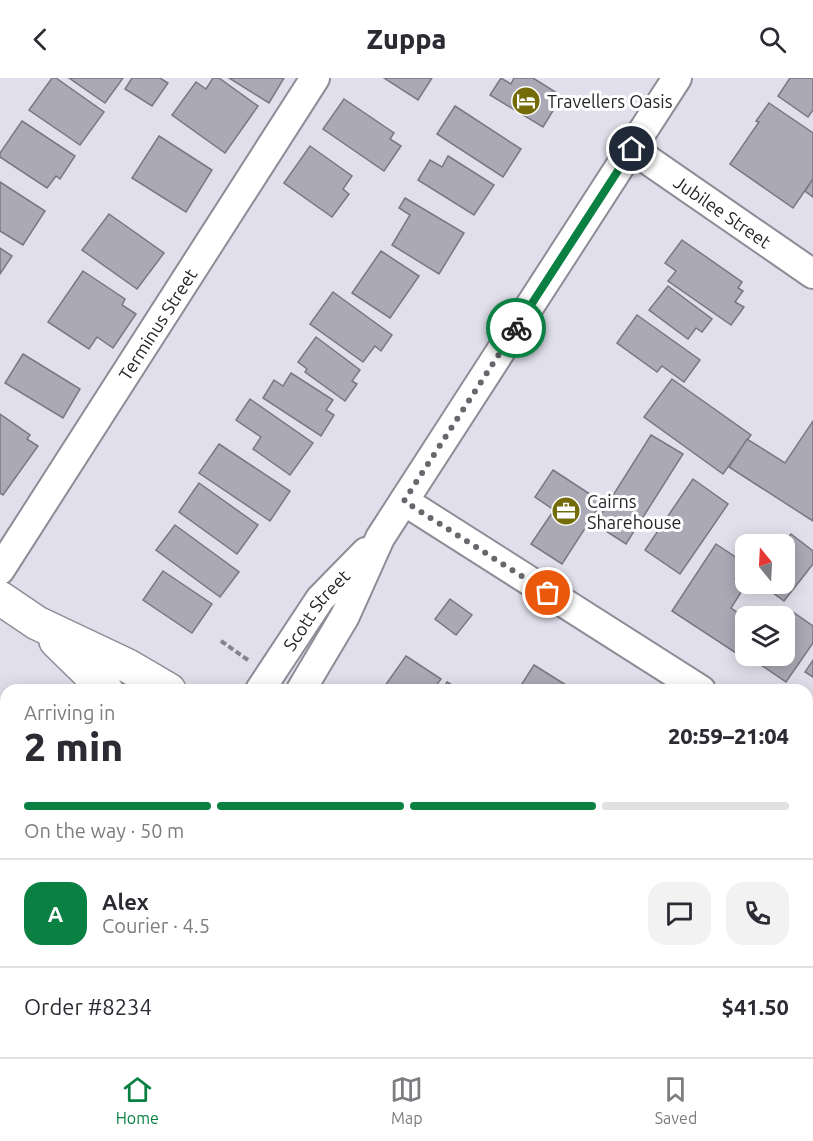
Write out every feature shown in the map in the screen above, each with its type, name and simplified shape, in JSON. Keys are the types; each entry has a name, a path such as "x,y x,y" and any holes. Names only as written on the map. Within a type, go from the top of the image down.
{"main road":[{"path":"0,598 37,623 128,666 159,684"},
{"path":"37,623 100,684"}],"street":[{"name":"Terminus Street","path":"0,570 315,78"},
{"path":"635,144 659,78"},
{"name":"Scott Street","path":"305,684 345,616 380,537 677,78"},
{"name":"Jubilee Street","path":"635,144 813,274"},
{"path":"404,501 692,684"},
{"name":"Scott Street","path":"258,678 320,598 380,537"}],"path":[{"path":"221,641 258,678"}],"building":[{"path":"52,78 56,78 104,112 80,145 29,110"},
{"path":"69,78 123,78 105,103"},
{"path":"132,78 160,78 168,83 152,106 125,89"},
{"path":"213,78 219,78 258,106 225,153 172,115 196,82 206,89"},
{"path":"229,78 284,78 269,103"},
{"path":"384,78 432,78 418,100"},
{"name":"Travellers Oasis","path":"501,78 511,84 514,78 533,78 557,93 549,107 554,109 543,127 490,95"},
{"path":"790,78 813,78 813,110 808,117 778,96"},
{"path":"344,99 394,133 390,139 401,146 384,171 323,129"},
{"path":"769,103 813,133 813,179 793,208 730,164 759,122 756,121"},
{"path":"455,106 521,149 503,177 437,134"},
{"path":"22,121 75,156 60,179 56,176 47,188 0,157 0,153"},
{"path":"159,136 212,170 186,212 132,178"},
{"path":"310,146 352,176 343,189 349,194 332,217 284,183"},
{"path":"448,156 494,185 474,215 418,180 430,160 442,167"},
{"path":"813,179 813,197 805,191"},
{"path":"0,182 45,211 23,245 0,231"},
{"path":"405,198 464,233 439,274 392,245 410,215 399,208"},
{"path":"109,214 164,253 137,289 82,250"},
{"path":"682,240 742,282 738,288 743,291 735,302 744,307 731,325 668,281 676,271 665,263"},
{"path":"0,248 12,256 0,274"},
{"path":"381,251 419,276 390,318 352,293"},
{"path":"83,271 125,299 122,305 136,314 113,348 97,337 89,349 48,322"},
{"path":"668,286 712,319 702,332 696,328 688,339 649,310"},
{"path":"333,292 392,335 381,351 375,346 363,362 310,324"},
{"path":"637,315 700,360 684,382 662,366 657,372 617,343"},
{"path":"316,337 360,370 352,381 357,384 345,401 305,372 307,369 298,362"},
{"path":"23,354 80,389 63,418 5,383"},
{"path":"291,373 333,400 326,410 334,415 321,436 263,398 274,380 283,386"},
{"path":"672,379 751,435 723,474 644,417"},
{"path":"250,399 313,443 290,475 253,449 261,437 236,420"},
{"path":"0,414 30,435 27,439 38,446 3,495 0,493"},
{"path":"813,421 813,521 729,467 747,439 785,463"},
{"path":"651,435 683,454 626,544 595,524"},
{"path":"219,444 290,491 270,521 199,473"},
{"path":"553,470 602,502 562,564 531,544 554,510 535,497"},
{"path":"693,479 728,504 680,574 645,550"},
{"path":"199,483 258,525 237,554 179,512"},
{"path":"175,525 239,572 220,597 156,550"},
{"path":"795,537 813,551 813,564 795,587"},
{"path":"716,544 735,557 735,594 740,594 731,608 735,611 735,652 672,611"},
{"path":"163,571 212,604 192,633 143,600"},
{"path":"775,594 789,594 784,601"},
{"path":"450,599 472,615 456,635 435,619"},
{"path":"795,613 813,626 813,643 786,682 762,666 795,666"},
{"path":"406,656 441,679 437,684 386,684"},
{"path":"813,660 813,677 805,672"},
{"path":"534,665 564,684 522,684"}],"way so far":[{"path":"516,328 404,501 548,593"}],"place":[{"name":"Travellers Oasis","path":"526,101"},
{"name":"Cairns Sharehouse","path":"566,511"}],"route":[{"path":"516,328 632,149"}]}
